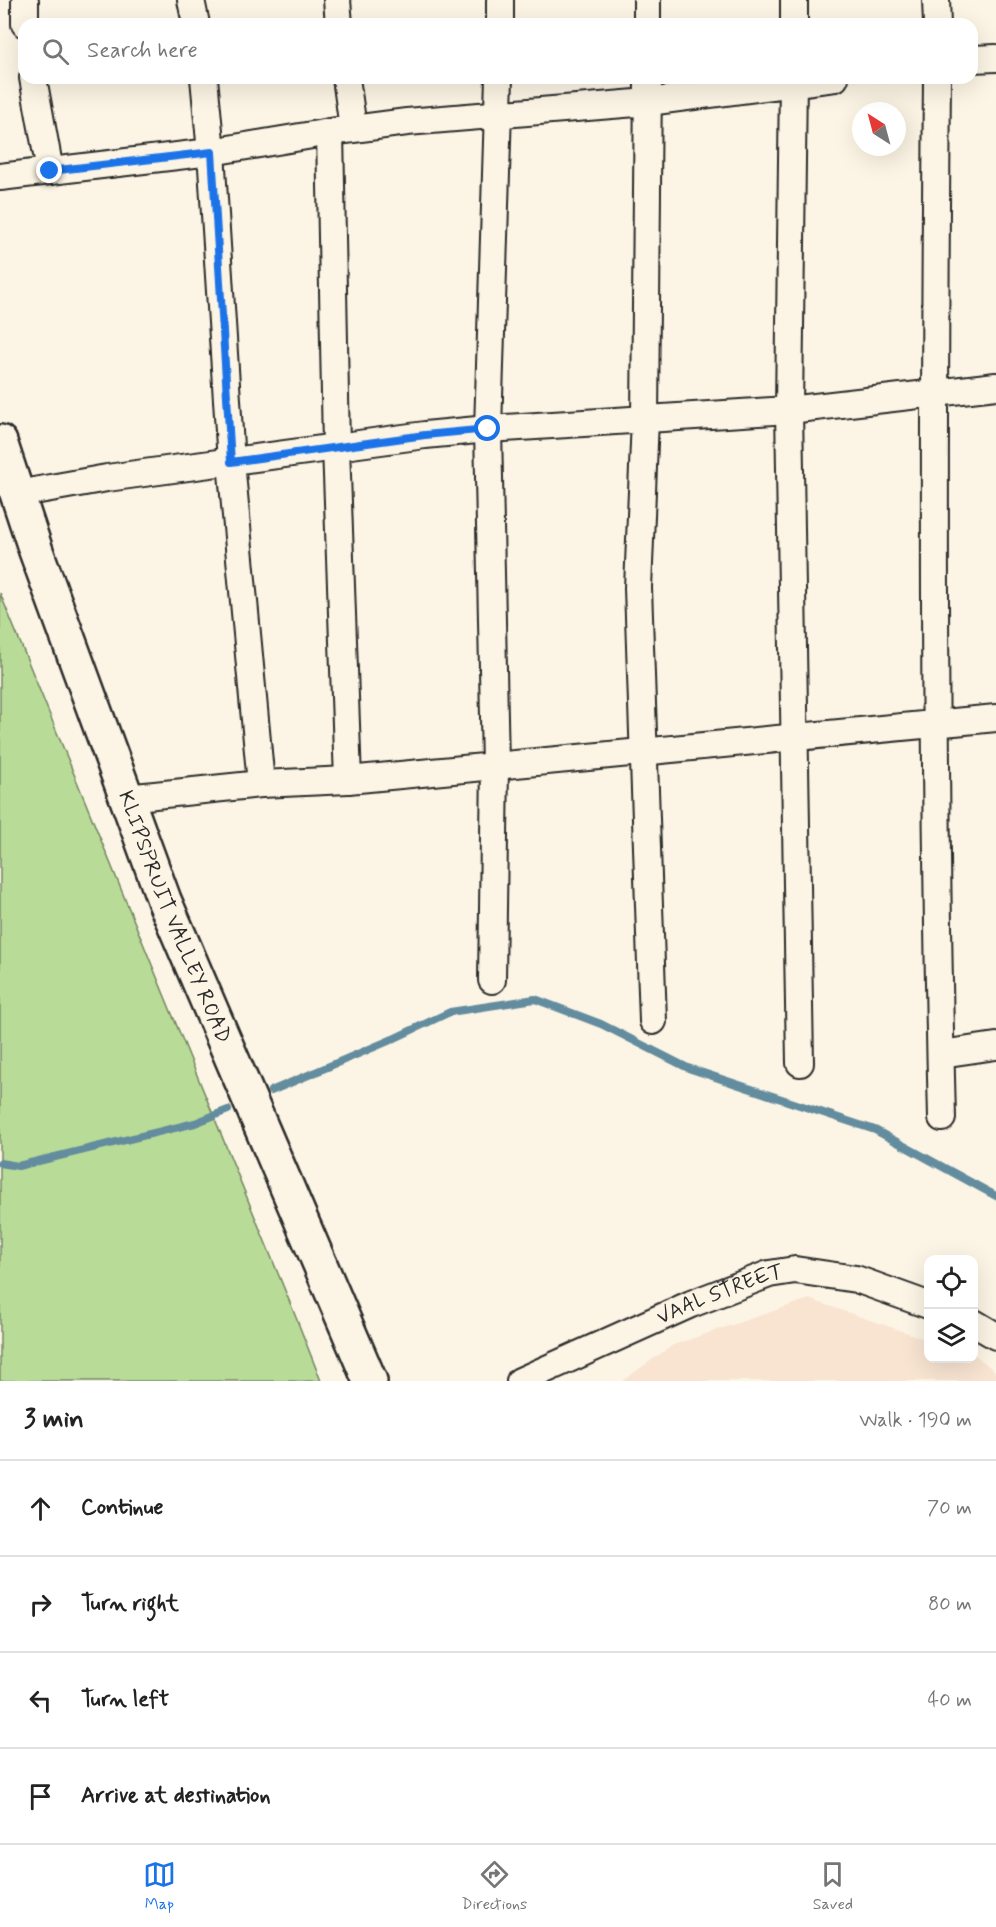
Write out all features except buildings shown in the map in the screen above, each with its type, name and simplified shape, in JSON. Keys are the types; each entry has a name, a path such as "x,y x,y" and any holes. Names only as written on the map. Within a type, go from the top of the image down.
{"main road":[{"name":"KLIPSPRUIT VALLEY ROAD","path":"0,442 36,551 164,900 370,1381"}],"street":[{"path":"25,0 25,18"},
{"path":"192,0 195,18"},
{"path":"337,0 338,18"},
{"path":"500,18 501,0"},
{"path":"647,0 647,18"},
{"path":"794,0 794,18"},
{"path":"936,0 937,18"},
{"path":"978,59 996,58"},
{"path":"34,84 50,171"},
{"path":"205,84 212,152 231,462 261,784"},
{"path":"345,84 341,130 336,447 348,780"},
{"path":"492,980 495,765 488,429 499,84"},
{"path":"0,177 212,152 341,130 499,113 648,90 745,84"},
{"path":"793,84 789,410 800,1063"},
{"path":"938,84 934,393 942,1118"},
{"path":"648,90 645,419 638,588 653,1021"},
{"path":"17,494 107,478 488,429 789,410 996,386"},
{"path":"126,798 261,784 348,780 644,753 996,718"},
{"path":"941,1054 996,1046"},
{"name":"VAAL STREET","path":"520,1381 691,1304 769,1274 795,1270 856,1279 924,1304"},
{"path":"978,1325 996,1335"}],"shaded area":[{"path":"809,1299 924,1339 924,1363 978,1363 978,1357 996,1372 996,1381 622,1381 673,1345"}],"green space":[{"path":"0,593 295,1315 321,1381 0,1381"}],"waterway":[{"path":"271,1091 450,1012 535,999 601,1024 688,1068 875,1130 996,1196"},
{"path":"0,1163 18,1166 195,1123 228,1110"}],"route":[{"path":"50,171 212,152 231,462 425,435 488,429"}]}
